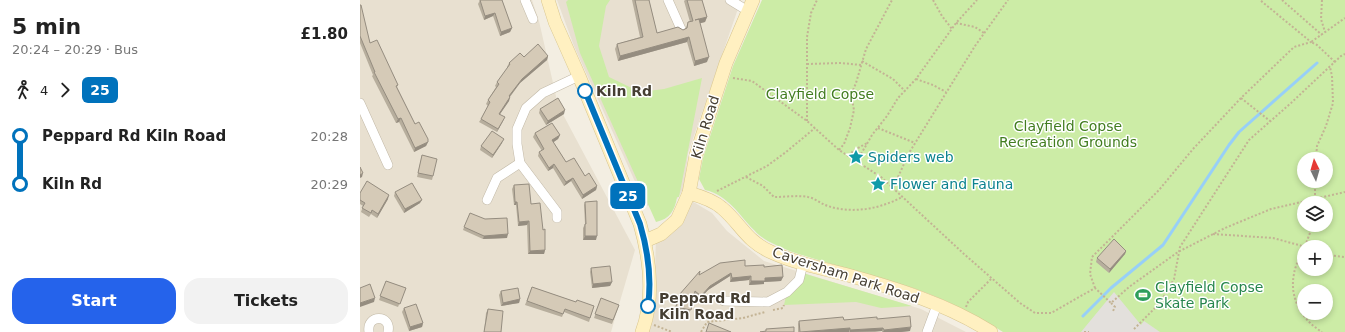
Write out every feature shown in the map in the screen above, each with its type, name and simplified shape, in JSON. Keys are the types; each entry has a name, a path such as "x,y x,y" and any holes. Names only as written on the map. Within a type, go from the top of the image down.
{"street":[{"path":"525,0 533,19"},
{"path":"548,0 555,22 640,224 645,241 650,270 649,298 644,327"},
{"path":"668,0 681,29"},
{"path":"730,0 750,6"},
{"name":"Kiln Road","path":"645,241 661,234 677,220 689,193 696,155 722,76 750,6"},
{"path":"557,218 556,212 520,163 517,144 517,129 526,108 543,93 579,76"},
{"path":"360,103 388,165"},
{"path":"487,200 497,178 520,163"},
{"name":"Caversham Park Road","path":"689,193 703,197 723,208 756,244 771,252 803,264 903,292 962,316 991,332"},
{"path":"724,301 768,302 787,292 799,280 803,264"},
{"path":"927,332 937,305"},
{"path":"369,332 369,325 377,318 380,318 386,322 389,328 388,332"}],"path":[{"path":"807,121 807,37 811,13 818,0"},
{"path":"839,150 844,144 850,128 854,110 851,95 866,48 892,0"},
{"path":"933,0 942,16 952,29"},
{"path":"857,161 898,98 916,79 956,23 977,0"},
{"path":"893,188 915,143 984,33 1008,0"},
{"path":"1260,0 1311,42 1317,45 1335,62"},
{"path":"1282,0 1322,35"},
{"path":"1322,0 1322,19 1325,32"},
{"path":"1113,311 1115,307 1095,288 1090,274 1092,258 1159,190 1193,149 1241,98 1294,47 1311,42 1345,18"},
{"path":"956,23 975,27 984,33"},
{"path":"1134,329 1160,303 1174,279 1180,247 1249,140 1345,54"},
{"path":"862,61 894,80 905,90"},
{"path":"807,64 841,63 861,65"},
{"path":"1317,152 1317,146 1326,126 1333,103 1330,66"},
{"path":"722,76 752,81 807,121 839,150 880,177 1020,303 1035,313 1051,313 1095,288"},
{"path":"916,79 947,92"},
{"path":"1241,98 1270,121"},
{"path":"703,197 746,177 774,161 815,128"},
{"path":"878,128 915,143"},
{"path":"849,156 853,151 868,142"},
{"path":"746,177 763,186 774,197 809,197 826,205 840,209 864,210 891,203 902,197"},
{"path":"1326,196 1345,192"},
{"path":"1111,303 1129,287 1178,252 1213,234 1271,209 1297,203"},
{"path":"1213,234 1273,238 1297,245"},
{"path":"1333,256 1345,257"},
{"path":"1297,267 1294,274 1294,294 1298,309 1315,328 1322,332"},
{"path":"962,316 968,302 992,278"},
{"path":"701,332 707,322 743,318 783,308 787,292"},
{"path":"644,327 672,332"},
{"path":"1084,332 1089,332"}],"shaded area":[{"path":"360,0 532,0 539,21 558,105 635,250 611,332 360,332"},
{"path":"557,0 741,0 688,153 684,188 677,199 646,206 574,46"},
{"path":"690,200 712,213 727,231 764,261 921,309 966,332 642,332 655,275 656,234"},
{"path":"1114,292 1141,325 1144,321 1160,332 1081,332"}],"green space":[{"path":"568,0 610,0 606,6 599,46 609,77 640,92 664,89 702,78 679,197 677,197 675,206 671,213 661,221 656,222 580,53 566,2"},
{"path":"762,0 1345,0 1345,332 1003,332 960,307 925,292 800,255 767,240 759,235 727,201 720,196 705,190 699,179 703,158 733,66"},
{"path":"801,272 912,306 881,308 856,302 784,305 787,292"}],"building":[{"path":"480,0 502,0 512,28 501,32 495,13 485,16"},
{"path":"635,0 649,0 657,33 678,27 683,30 687,28 688,22 693,21 687,0 702,0 707,17 699,19 709,57 695,61 689,37 620,56 617,44 643,37"},
{"path":"360,5 370,43 377,40 398,85 396,86 415,124 419,122 428,139 428,142 415,148 401,118 398,119 374,72 360,36"},
{"path":"538,44 548,56 522,79 509,96 510,97 499,114 505,117 498,129 481,119 490,102 488,100 499,84 497,82 510,64 509,63 520,53 524,57"},
{"path":"558,98 565,110 548,121 540,109"},
{"path":"552,123 560,135 552,140 566,162 574,158 585,176 589,173 597,186 583,195 573,178 566,182 554,164 549,168 539,152 544,149 535,133"},
{"path":"492,131 504,139 493,155 481,146"},
{"path":"422,155 437,159 433,176 418,173"},
{"path":"360,167 363,173 360,175"},
{"path":"367,181 389,195 378,214 372,210 371,213 362,208 365,203 360,200 360,193"},
{"path":"412,183 422,200 405,209 395,192"},
{"path":"529,184 531,204 540,203 543,230 545,229 545,250 530,251 529,221 519,222 517,202 515,202 514,185"},
{"path":"597,201 597,236 585,236 585,202"},
{"path":"470,213 485,219 507,218 508,234 484,236 464,227"},
{"path":"1114,239 1126,251 1110,269 1097,258"},
{"path":"745,260 745,266 764,265 764,267 782,265 783,277 765,278 765,281 751,281 751,276 732,278 731,273 710,286 701,296 695,291 691,310 676,307 679,295 700,271 699,275 720,263"},
{"path":"610,266 612,282 593,284 591,268"},
{"path":"386,281 406,288 400,304 380,296"},
{"path":"370,284 375,298 360,303 360,288"},
{"path":"532,287 576,302 577,300 594,306 590,318 565,309 563,314 527,301"},
{"path":"518,288 520,299 503,303 501,291"},
{"path":"601,298 619,305 613,320 595,314"},
{"path":"416,304 423,323 410,327 404,308"},
{"path":"488,309 503,311 501,332 484,332"},
{"path":"910,316 911,327 884,330 883,328 850,330 850,328 800,332 799,321 843,317 844,320"},
{"path":"709,323 731,332 706,332"},
{"path":"794,327 794,332 760,332 766,331 766,329"}],"waterway":[{"path":"1083,316 1111,288 1163,245 1239,132 1317,63"}],"bus line":[{"name":"25","path":"585,91 640,224 645,241 650,270 648,306"}],"place":[{"name":"Kiln Rd","path":"585,91"},
{"name":"Spiders web","path":"856,157"},
{"name":"Flower and Fauna","path":"878,184"},
{"name":"Clayfield Copse Skate Park","path":"1143,295"},
{"name":"Peppard Rd Kiln Road","path":"648,306"}],"park label":[{"name":"Clayfield Copse","path":"820,94"},
{"name":"Clayfield Copse Recreation Grounds","path":"1068,134"}]}
